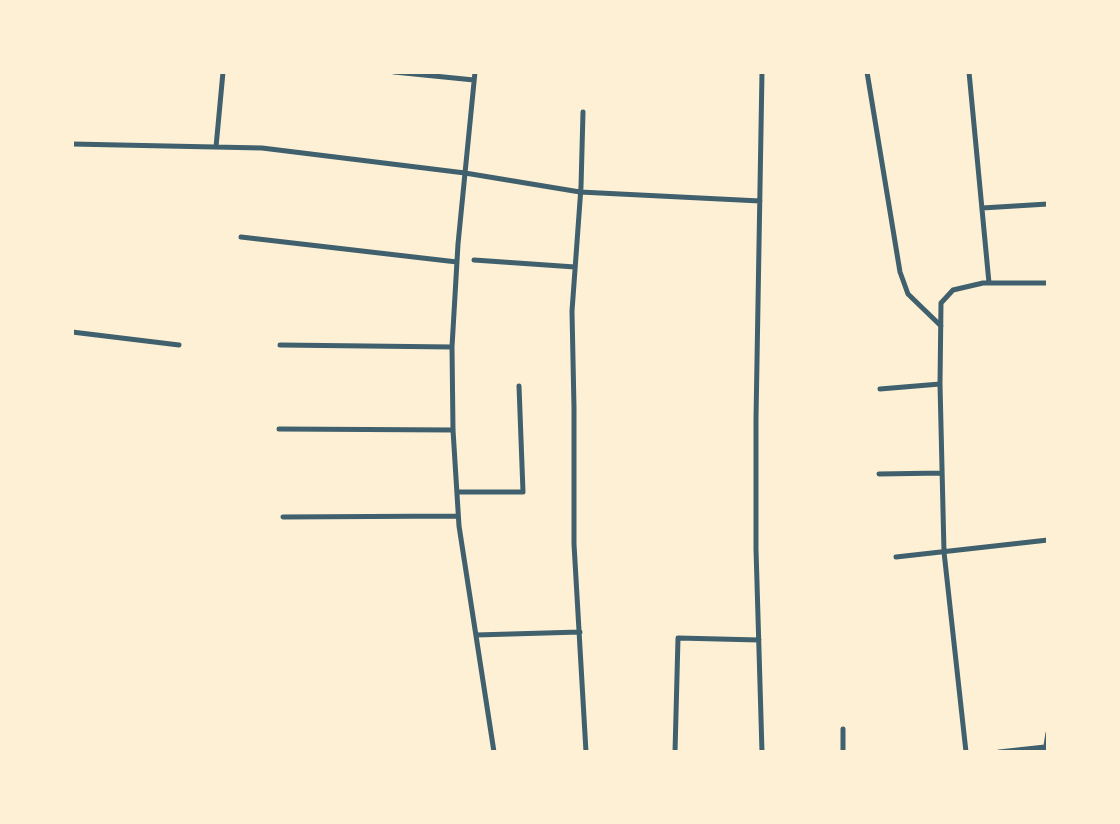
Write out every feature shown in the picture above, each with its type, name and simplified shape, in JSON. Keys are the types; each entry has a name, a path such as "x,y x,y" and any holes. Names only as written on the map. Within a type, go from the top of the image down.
{"street":[{"path":"216,147 222,72"},
{"path":"394,72 474,80"},
{"path":"475,72 457,262 452,347 453,430 458,516 494,752"},
{"path":"762,72 756,418 756,549 762,752"},
{"path":"867,72 900,272 908,294 941,326"},
{"path":"969,72 989,283"},
{"path":"583,112 572,311 574,544 586,752"},
{"path":"72,144 262,148 465,173 580,192 760,201"},
{"path":"982,208 1048,204"},
{"path":"241,238 457,262"},
{"path":"474,260 575,267"},
{"path":"966,752 944,552 940,384 941,303 953,290 983,283 1048,283"},
{"path":"72,332 179,345"},
{"path":"280,345 452,347"},
{"path":"880,389 940,384"},
{"path":"457,492 523,492 519,386"},
{"path":"279,429 453,430"},
{"path":"879,474 942,474"},
{"path":"283,517 458,516"},
{"path":"896,557 1048,540"},
{"path":"476,634 580,632"},
{"path":"675,752 678,638 759,640"},
{"path":"843,729 843,752"},
{"path":"1000,752 1045,749 1048,733"}]}
